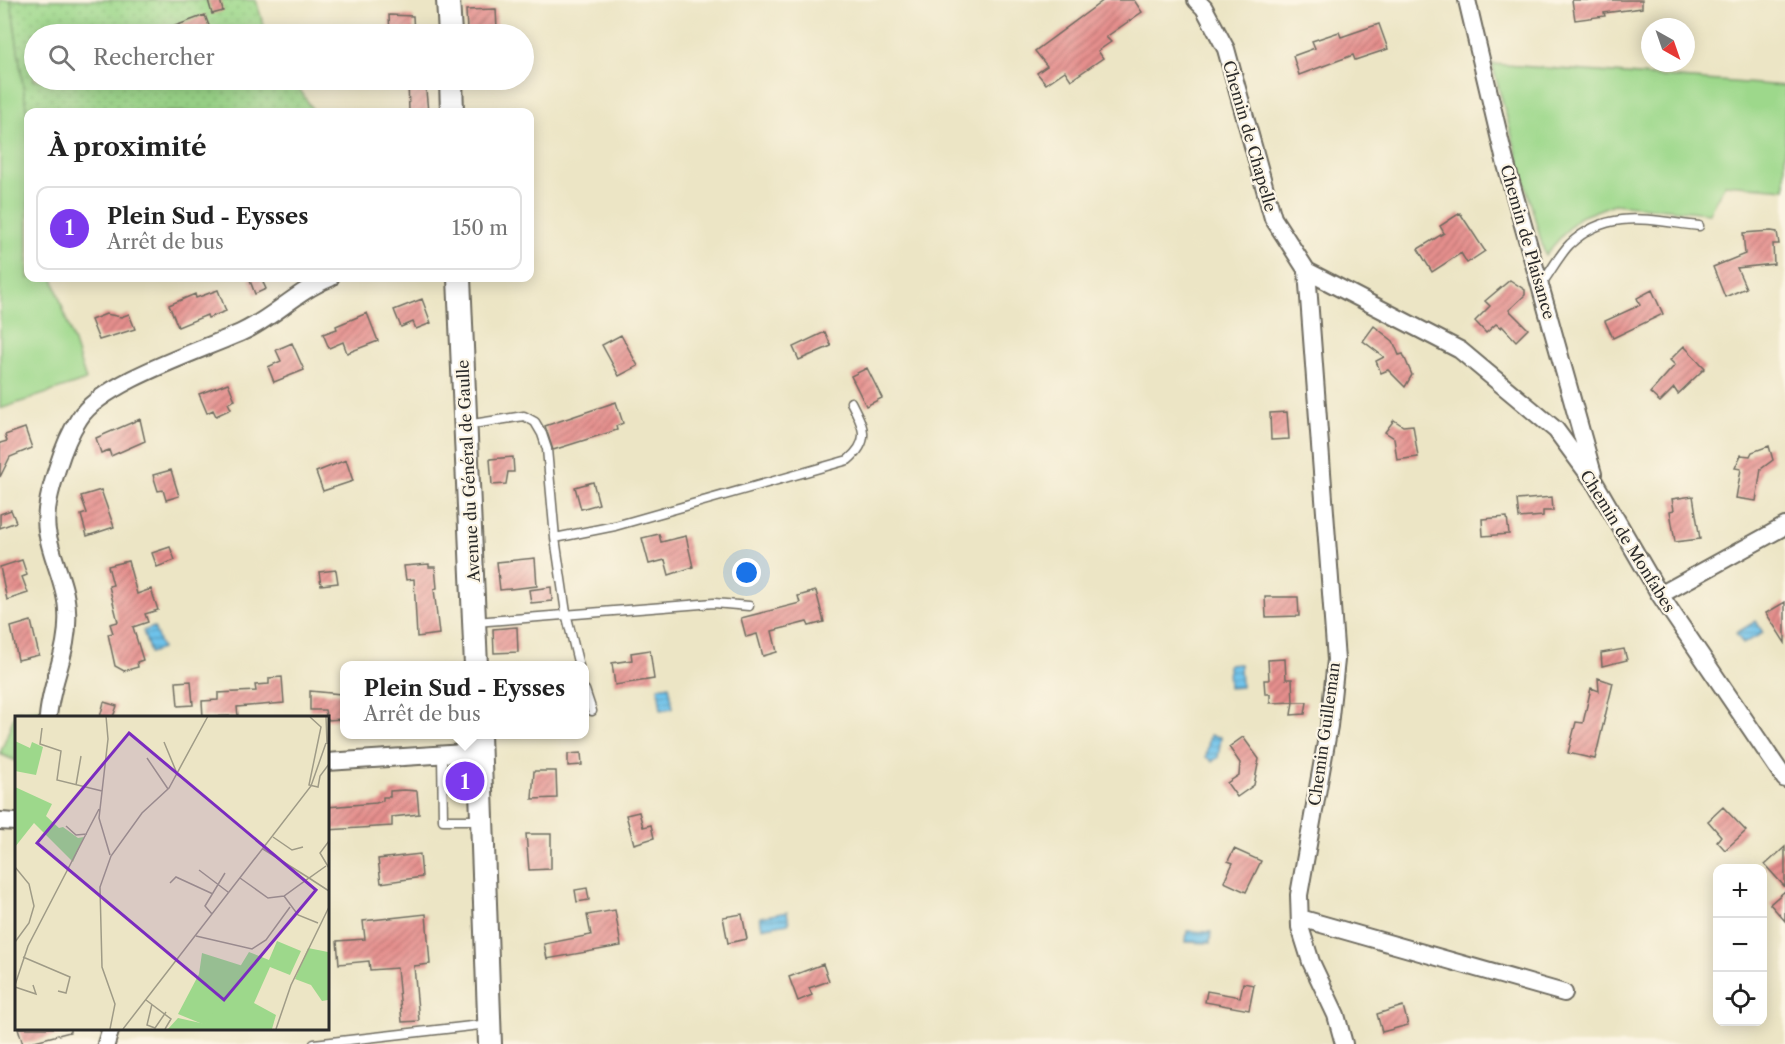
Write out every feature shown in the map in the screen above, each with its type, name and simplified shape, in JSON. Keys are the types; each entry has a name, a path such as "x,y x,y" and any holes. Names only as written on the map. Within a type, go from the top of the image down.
{"main road":[{"path":"448,0 449,24"},
{"path":"451,90 452,108"},
{"name":"Avenue du Général de Gaulle","path":"459,282 476,661"},
{"path":"480,743 489,1034"}],"street":[{"name":"Chemin de Chapelle","path":"1196,0 1204,8 1226,49 1273,218 1307,271"},
{"name":"Chemin de Plaisance","path":"1467,0 1505,161 1595,483"},
{"name":"Chemin de Monfabes","path":"1307,271 1460,350 1556,430 1595,483 1660,596 1785,779"},
{"name":"Chemin Guilleman","path":"1307,271 1335,660 1329,726 1299,895 1299,918 1311,962 1336,1015 1344,1044"},
{"path":"48,716 49,704 62,665 67,610 47,530 49,493 60,458 80,418 105,395 245,331 310,285 319,282"},
{"path":"1660,596 1785,525"},
{"path":"328,762 442,755 480,743"},
{"path":"0,821 15,822"},
{"path":"1299,918 1564,993"}],"lane":[{"path":"1540,286 1569,245 1599,224 1621,218 1700,226"},
{"path":"555,538 615,526 848,460 858,452 864,438 863,426 851,402"},
{"path":"466,425 524,416 535,422 547,449 555,538 566,613 578,661"},
{"path":"474,622 714,603 749,606"},
{"path":"589,702 592,711"},
{"path":"442,755 443,820 482,819"},
{"path":"314,1044 489,1034"}],"green space":[{"path":"0,0 11,0 26,108 24,108 24,282 54,282 86,380 0,409"},
{"path":"11,0 256,0 263,24 24,24 24,90 300,90 312,108 26,108"},
{"path":"1492,64 1785,86 1785,189 1725,184 1709,213 1614,204 1578,218 1545,255"},
{"path":"43,709 43,716 15,716 15,761 0,754 16,711"}],"water":[{"path":"1756,621 1763,633 1743,644 1736,633"},
{"path":"154,627 162,649 150,653 143,631"},
{"path":"1240,664 1241,687 1229,688 1228,665"},
{"path":"669,685 673,708 661,710 658,687"},
{"path":"1210,735 1221,737 1218,758 1212,761 1206,757"},
{"path":"787,912 789,923 762,928 760,917"},
{"path":"1187,931 1211,932 1210,943 1186,942"}],"building":[{"path":"208,0 220,0 223,11 212,14"},
{"path":"1104,0 1134,0 1142,12 1106,37 1111,42 1098,51 1103,58 1071,80 1065,71 1046,84 1037,73 1047,66 1035,51"},
{"path":"1572,0 1642,0 1642,8 1575,20"},
{"path":"496,9 497,24 467,24 466,10"},
{"path":"205,15 208,24 180,24"},
{"path":"389,15 413,16 413,24 389,24"},
{"path":"1379,24 1388,49 1355,60 1353,55 1299,75 1293,56 1315,48 1312,41 1339,32 1341,37"},
{"path":"408,90 426,90 428,108 409,108"},
{"path":"1460,213 1485,251 1467,263 1461,253 1432,272 1418,249 1444,233 1440,226"},
{"path":"1777,232 1779,244 1773,244 1774,264 1737,268 1746,288 1725,297 1713,267 1745,254 1743,233"},
{"path":"1510,280 1525,290 1525,295 1509,310 1528,329 1516,341 1502,326 1501,328 1496,324 1486,333 1475,321 1490,306 1485,301"},
{"path":"250,282 263,282 266,289 255,294"},
{"path":"218,290 226,311 208,318 207,315 178,327 169,305 195,294 196,298"},
{"path":"1652,290 1663,314 1613,338 1605,321 1640,305 1637,298"},
{"path":"422,299 431,323 416,329 413,322 401,327 394,310"},
{"path":"367,313 378,341 347,353 343,342 329,348 323,334"},
{"path":"106,314 121,317 129,314 135,329 99,340 91,320"},
{"path":"1374,326 1393,341 1399,355 1403,354 1412,375 1405,387 1388,370 1381,373 1376,361 1384,357 1363,341"},
{"path":"825,332 831,346 799,360 793,347"},
{"path":"621,335 638,366 619,376 602,345"},
{"path":"292,343 304,370 274,382 268,367 281,361 276,350"},
{"path":"1684,346 1705,368 1678,394 1674,388 1660,402 1650,393 1675,365 1670,360"},
{"path":"867,368 882,398 866,406 851,376"},
{"path":"228,383 235,400 228,403 231,409 216,416 213,410 207,413 199,394"},
{"path":"616,402 623,423 616,426 617,430 553,450 545,426"},
{"path":"1287,412 1289,439 1271,440 1270,413"},
{"path":"140,419 145,441 111,456 109,450 101,453 96,438"},
{"path":"1394,420 1403,426 1413,425 1418,457 1397,460 1394,438 1385,432"},
{"path":"25,428 32,448 10,457 0,477 0,443 7,441 5,435"},
{"path":"1769,446 1773,460 1761,469 1756,501 1736,498 1741,469 1735,468 1741,455 1750,456 1752,452"},
{"path":"513,457 514,472 508,472 506,484 492,485 490,459"},
{"path":"346,460 353,481 323,491 316,472"},
{"path":"171,470 179,496 166,500 163,490 158,491 153,475"},
{"path":"593,482 599,504 581,509 575,487"},
{"path":"101,490 114,527 87,536 81,515 87,513 81,496"},
{"path":"1693,496 1700,539 1675,542 1670,511 1674,510 1672,499"},
{"path":"1552,497 1553,511 1543,511 1543,516 1519,518 1517,500"},
{"path":"11,510 16,522 0,528 0,514"},
{"path":"1507,517 1509,534 1483,536 1482,519"},
{"path":"659,534 661,542 686,536 693,567 669,575 665,560 649,564 642,538"},
{"path":"170,547 175,560 157,567 152,553"},
{"path":"535,558 537,586 500,590 497,562"},
{"path":"22,560 27,575 22,577 28,593 7,600 0,567"},
{"path":"128,561 137,594 151,589 158,610 145,614 148,622 133,627 143,660 137,662 138,667 124,671 115,666 108,634 113,633 110,624 118,622 109,586 113,585 108,566"},
{"path":"429,564 429,567 435,567 437,588 434,589 439,634 417,637 414,579 406,580 404,566"},
{"path":"336,570 338,583 321,585 319,572"},
{"path":"551,587 552,601 531,603 529,590"},
{"path":"816,591 824,622 809,626 807,622 772,631 777,652 763,656 757,634 746,637 741,618 800,603 798,596"},
{"path":"1265,597 1298,597 1299,616 1266,617"},
{"path":"1785,602 1785,643 1766,613"},
{"path":"31,621 39,655 18,660 11,627"},
{"path":"517,627 518,652 494,653 493,629"},
{"path":"1624,649 1627,660 1602,666 1601,653"},
{"path":"650,650 654,679 615,685 612,663 632,660 631,653"},
{"path":"1285,659 1286,679 1292,679 1293,702 1270,703 1270,694 1265,694 1264,680 1269,680 1268,660"},
{"path":"282,677 284,703 237,707 238,716 203,716 202,701 218,700 218,693 256,691 255,685 269,684 269,678"},
{"path":"1598,678 1613,683 1595,759 1568,753 1576,722 1583,723 1591,688 1599,691"},
{"path":"191,681 193,705 178,706 176,682"},
{"path":"310,691 340,694 340,719 328,720 325,710 310,710"},
{"path":"104,702 117,706 113,716 100,716"},
{"path":"1293,702 1307,702 1305,714 1291,715"},
{"path":"1243,737 1259,759 1254,785 1237,797 1227,783 1239,775 1240,763 1229,747"},
{"path":"581,753 582,765 568,766 568,754"},
{"path":"534,771 556,771 557,798 532,799"},
{"path":"390,791 417,791 419,814 392,817 392,826 328,830 328,807 376,803 383,801 383,797 390,797"},
{"path":"1723,807 1746,831 1725,850 1717,841 1721,836 1708,821"},
{"path":"639,812 643,827 651,825 654,838 634,844 626,815"},
{"path":"526,834 551,834 551,869 529,870"},
{"path":"1785,847 1785,887 1767,867 1766,864"},
{"path":"1234,849 1261,861 1246,892 1224,882 1233,863 1228,861"},
{"path":"420,854 422,877 381,883 378,859"},
{"path":"587,888 589,900 577,902 575,890"},
{"path":"1785,891 1785,921 1770,904"},
{"path":"615,910 621,946 547,959 544,944 591,935 587,915"},
{"path":"426,914 430,964 414,966 419,1021 402,1022 397,968 370,970 369,961 339,964 337,941 365,939 363,921"},
{"path":"742,914 747,939 728,943 723,917"},
{"path":"823,964 829,981 809,988 812,995 798,1001 789,977"},
{"path":"1243,983 1254,985 1249,1010 1205,1002 1207,991 1240,997"},
{"path":"1403,1006 1408,1025 1382,1032 1377,1014"},
{"path":"18,1029 70,1029 70,1032 23,1044"}],"place":[{"name":"Plein Sud - Eysses","path":"465,781"}]}
